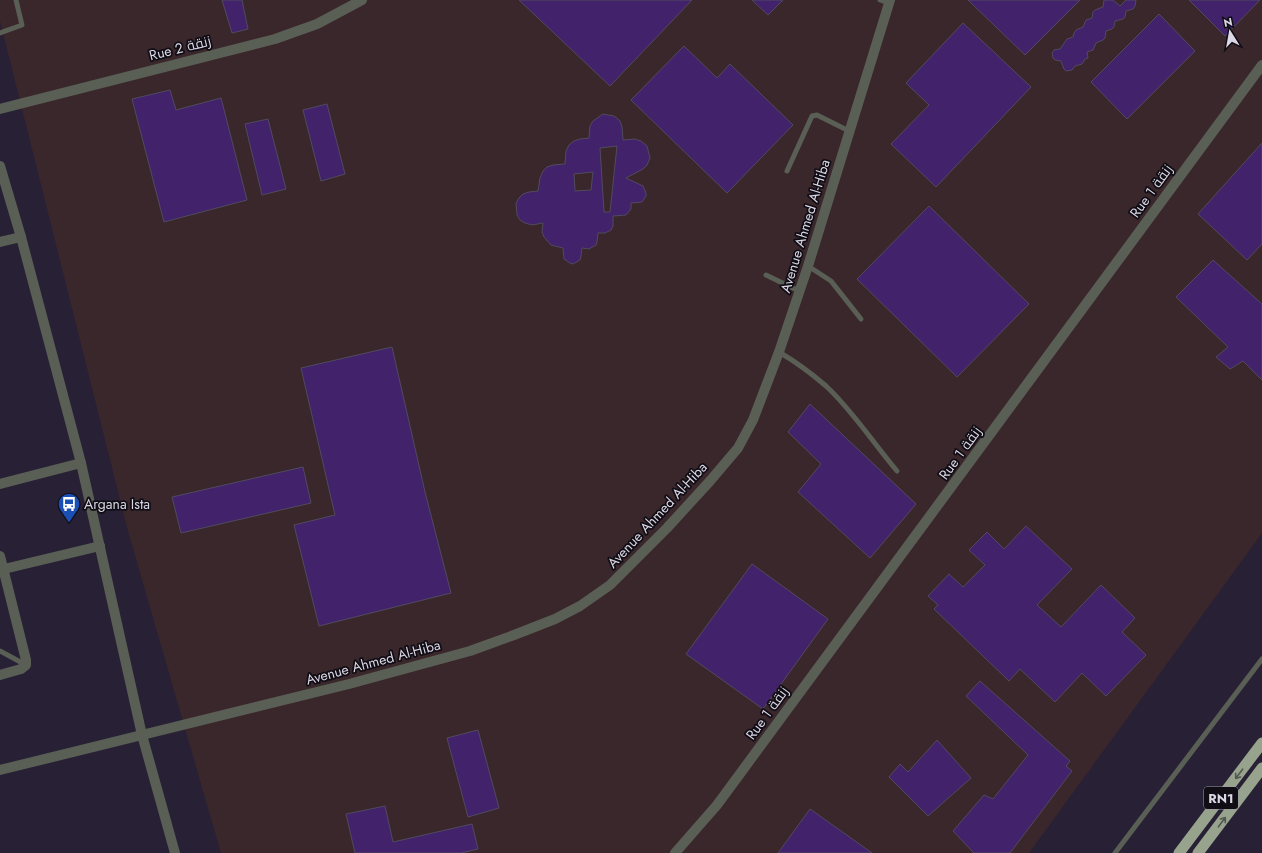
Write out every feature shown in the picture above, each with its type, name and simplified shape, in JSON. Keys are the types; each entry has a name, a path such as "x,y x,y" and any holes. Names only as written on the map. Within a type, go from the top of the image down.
{"highway":[{"name":"RN1","path":"1180,853 1262,743"},
{"name":"RN1","path":"1198,853 1262,768"}],"street":[{"name":"Rue 2 زنقة","path":"0,109 275,39 317,24 362,0"},
{"name":"Avenue Ahmed Al-Hiba","path":"0,770 356,682 470,651 555,619 580,606 610,585 635,561 710,481 738,448 753,420 779,352 808,266 849,131 886,1"},
{"name":"Rue 1 زنقة","path":"675,853 717,805 1262,65"},
{"path":"0,166 21,237 80,463 142,735 175,853"},
{"path":"0,242 21,237"},
{"path":"0,484 80,463"},
{"path":"4,569 100,546"},
{"path":"0,556 26,660 26,665 21,669 0,675"}],"lane":[{"path":"0,33 22,25 16,0"},
{"path":"787,171 812,116 817,115 849,131"},
{"path":"808,266 831,281 861,319"},
{"path":"766,275 799,291"},
{"path":"779,352 802,366 827,387 897,471"},
{"path":"0,650 26,665"},
{"path":"1115,853 1262,659"}],"shaded area":[{"path":"0,0 1262,0 1262,533 1029,853 221,853 128,531 0,21"}],"building":[{"path":"222,0 242,0 248,29 232,33"},
{"path":"519,0 692,0 610,86"},
{"path":"752,0 783,0 768,15"},
{"path":"968,0 1080,0 1025,55"},
{"path":"1104,0 1113,0 1120,6 1126,0 1136,0 1133,9 1126,11 1123,19 1115,21 1114,27 1106,31 1105,38 1096,43 1093,50 1087,52 1088,58 1085,59 1082,64 1075,66 1072,70 1066,71 1061,61 1053,58 1052,53 1054,50 1060,49 1067,39 1073,37 1076,30 1083,27 1086,20 1092,18 1095,10 1103,7"},
{"path":"1189,0 1260,0 1225,36"},
{"path":"1159,14 1195,51 1127,119 1091,82"},
{"path":"963,23 1031,87 936,187 891,144 929,105 906,83"},
{"path":"684,46 717,78 730,64 793,125 727,193 631,100"},
{"path":"170,90 176,110 221,98 247,200 164,222 132,99"},
{"path":"327,104 345,174 321,181 303,110"},
{"path":"603,114 614,116 620,121 623,140 635,139 641,141 647,146 650,158 647,165 643,169 626,178 643,186 646,196 642,202 631,203 631,209 626,215 613,216 613,226 611,230 605,233 598,233 596,245 589,249 582,248 580,260 573,264 564,259 563,248 551,245 544,237 542,232 543,223 532,225 520,220 517,215 516,203 523,194 538,191 540,178 543,171 547,167 565,164 566,151 569,145 574,141 589,138 590,126 593,121","holes":["617,146 610,212 604,212 600,148","593,172 591,190 575,191 574,174"]},
{"path":"268,119 286,189 262,195 245,124"},
{"path":"1262,143 1262,244 1247,260 1198,214"},
{"path":"929,206 1029,304 957,377 857,279"},
{"path":"1213,260 1262,304 1262,380 1243,361 1230,369 1216,357 1228,347 1176,297"},
{"path":"392,347 425,492 451,593 319,626 294,525 335,515 301,368"},
{"path":"810,404 916,504 870,558 798,492 821,464 788,432"},
{"path":"303,467 311,503 181,533 172,497"},
{"path":"1026,526 1072,569 1037,605 1061,627 1101,585 1135,618 1122,632 1146,655 1106,696 1082,673 1055,702 1020,669 1009,681 934,609 938,605 928,596 949,574 963,587 985,565 969,550 987,532 1004,549"},
{"path":"752,564 828,619 763,709 686,654"},
{"path":"980,681 1070,761 1066,766 1072,771 1010,853 974,853 953,831 984,795 993,799 1028,755 966,696"},
{"path":"478,730 499,808 468,817 447,738"},
{"path":"937,740 971,778 928,816 889,777 900,764 908,772"},
{"path":"385,806 393,842 472,824 478,849 461,853 355,853 346,814"},
{"path":"810,809 872,853 778,853"}],"place":[{"name":"Argana Ista","path":"69,524"}]}
